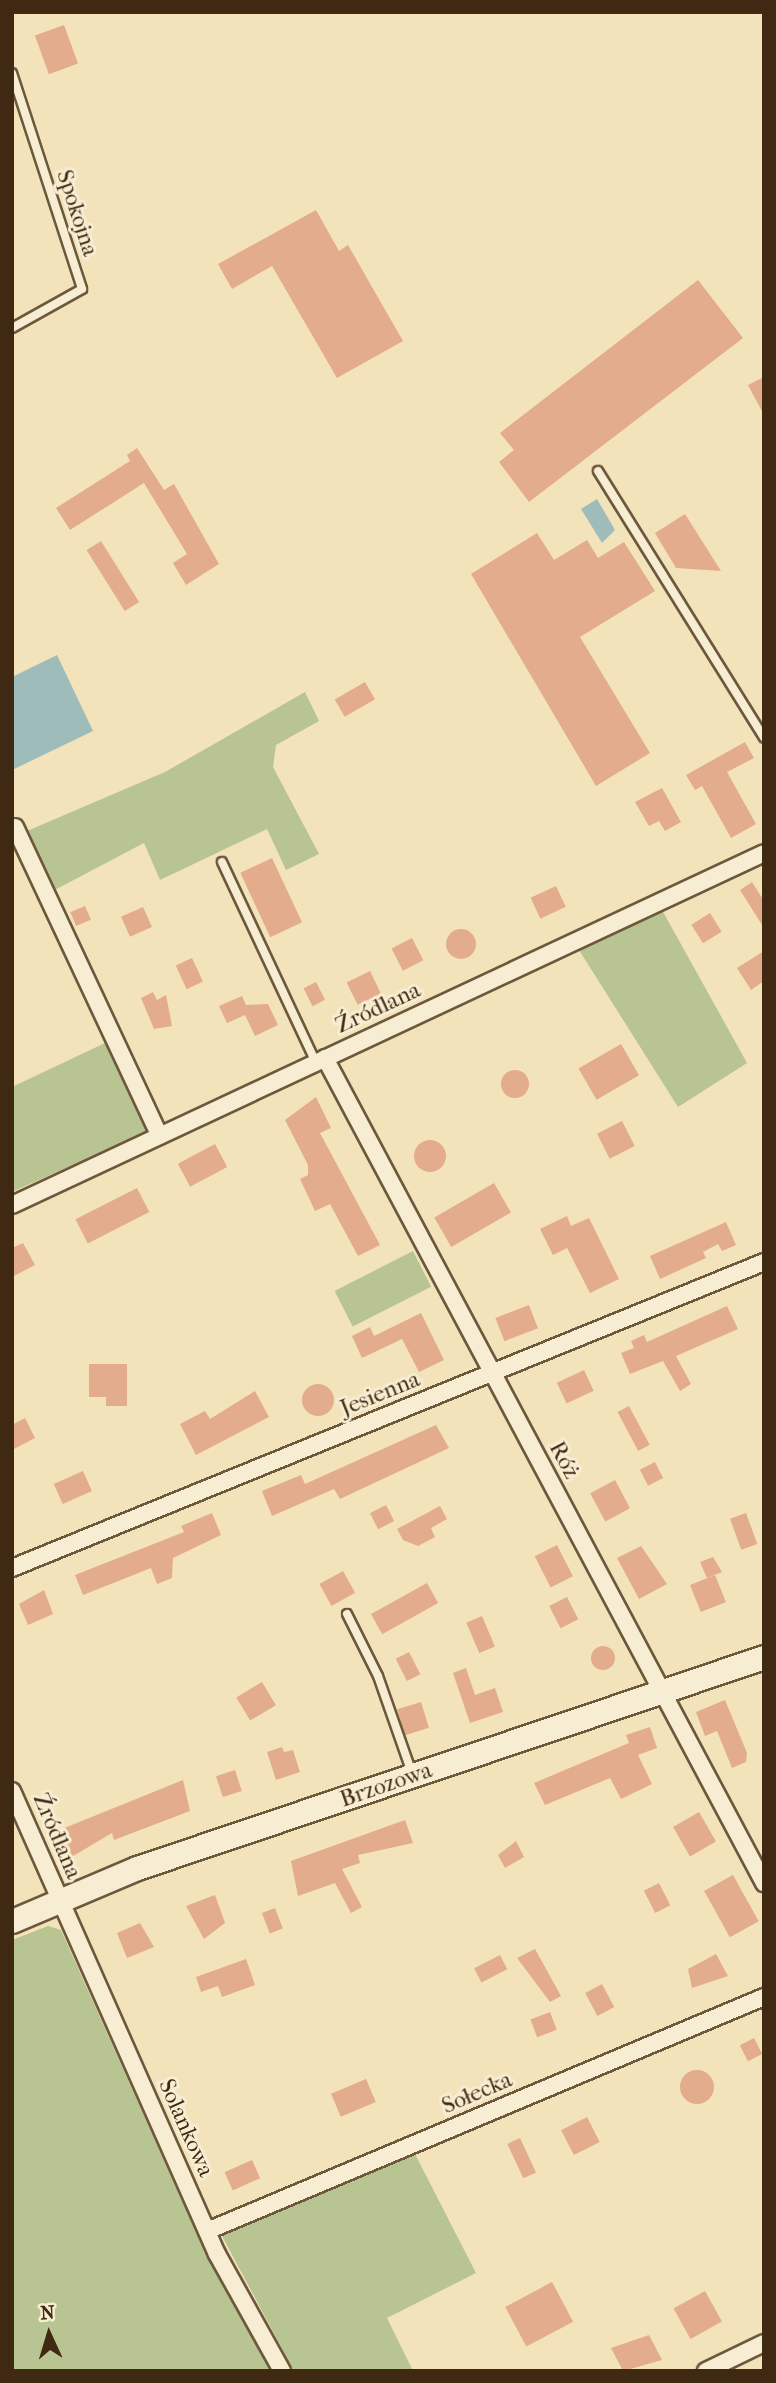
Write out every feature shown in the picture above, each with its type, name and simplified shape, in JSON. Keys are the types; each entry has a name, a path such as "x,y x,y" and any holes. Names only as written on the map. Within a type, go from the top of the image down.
{"street":[{"path":"15,827 160,1136"},
{"name":"Źródlana","path":"12,1205 764,853"},
{"name":"Róż","path":"321,1061 664,1691 764,1883"},
{"name":"Jesienna","path":"12,1567 764,1262"},
{"name":"Brzozowa","path":"12,1921 60,1899 764,1657"},
{"name":"Źródlana","path":"12,1791 60,1899"},
{"name":"Solankowa","path":"60,1899 207,2231 282,2371"},
{"name":"Sołecka","path":"207,2231 764,1997"},
{"path":"706,2371 764,2343"}],"lane":[{"name":"Spokojna","path":"12,74 82,289 12,328"},
{"path":"598,471 764,738"},
{"path":"222,862 321,1061"},
{"path":"347,1614 379,1676 414,1776"}],"green space":[{"path":"305,692 319,721 276,745 273,767 319,854 286,870 267,829 160,880 144,843 49,893 27,831 165,772"},
{"path":"662,910 747,1063 678,1107 579,950"},
{"path":"105,1043 147,1132 14,1191 12,1087"},
{"path":"413,1251 431,1287 353,1327 335,1291"},
{"path":"48,1926 61,1930 193,2225 270,2371 12,2371 12,1940"},
{"path":"415,2154 476,2273 387,2318 413,2371 294,2371 222,2236"}],"water":[{"path":"597,499 615,530 602,543 581,509"},
{"path":"57,655 93,731 12,770 12,677"}],"building":[{"path":"64,25 78,64 49,74 35,36"},
{"path":"316,210 339,251 348,245 403,341 337,378 272,266 232,289 218,264"},
{"path":"698,280 743,338 529,502 499,462 514,450 500,433"},
{"path":"764,377 764,415 748,385"},
{"path":"137,448 164,490 174,484 219,564 186,585 173,563 187,554 144,483 70,530 56,508 130,461 127,455"},
{"path":"685,514 721,571 676,568 655,533"},
{"path":"537,533 554,560 587,540 598,558 624,542 655,591 580,637 650,753 596,786 471,574"},
{"path":"101,541 139,602 125,611 87,550"},
{"path":"365,682 375,699 345,717 335,700"},
{"path":"745,742 754,758 727,772 756,824 731,838 702,786 695,790 686,775"},
{"path":"662,788 681,822 665,831 659,821 649,826 635,802"},
{"path":"272,858 302,922 270,937 240,873"},
{"path":"752,882 764,901 764,928 740,890"},
{"path":"556,886 566,907 540,919 531,898"},
{"path":"85,906 91,920 76,926 70,912"},
{"path":"143,907 152,927 130,937 121,917"},
{"path":"710,913 722,932 703,943 691,925"},
{"path":"461,929 472,933 476,944 472,955 461,959 450,955 446,944 450,933"},
{"path":"412,938 423,960 403,971 392,948"},
{"path":"764,951 764,981 751,990 737,968"},
{"path":"192,958 203,982 187,989 176,966"},
{"path":"370,971 381,993 358,1005 347,982"},
{"path":"316,982 325,1000 313,1006 304,988"},
{"path":"153,992 157,1000 166,995 172,1026 154,1029 141,998"},
{"path":"242,996 246,1005 268,1004 278,1025 255,1036 245,1015 227,1023 219,1006"},
{"path":"621,1044 639,1075 597,1100 579,1068"},
{"path":"515,1070 525,1074 529,1084 525,1094 515,1098 505,1094 501,1084 505,1074"},
{"path":"316,1097 331,1128 320,1133 380,1245 358,1256 330,1204 315,1211 300,1179 308,1175 308,1165 285,1120"},
{"path":"622,1121 635,1146 610,1159 597,1134"},
{"path":"430,1140 441,1145 446,1156 441,1167 430,1172 419,1167 414,1156 419,1145"},
{"path":"215,1144 227,1167 190,1187 178,1164"},
{"path":"494,1183 511,1212 451,1247 434,1218"},
{"path":"137,1188 149,1212 88,1243 76,1219"},
{"path":"567,1216 571,1226 589,1218 619,1279 590,1293 567,1248 553,1255 540,1229"},
{"path":"726,1222 736,1245 722,1251 718,1244 703,1252 706,1258 660,1279 650,1256"},
{"path":"23,1243 35,1265 12,1277 12,1248"},
{"path":"529,1305 538,1328 504,1341 495,1318"},
{"path":"727,1306 738,1329 676,1356 691,1384 680,1391 663,1361 630,1374 621,1353 634,1348 631,1341 644,1335 647,1342"},
{"path":"421,1313 444,1360 419,1372 402,1339 362,1358 352,1336 370,1327 374,1336"},
{"path":"89,1364 127,1364 127,1406 106,1406 106,1397 89,1397"},
{"path":"584,1370 594,1391 567,1404 557,1383"},
{"path":"318,1384 329,1389 334,1400 329,1411 318,1416 307,1411 302,1400 307,1389"},
{"path":"255,1391 269,1417 196,1455 180,1424 205,1411 210,1419"},
{"path":"629,1406 650,1445 638,1451 618,1412"},
{"path":"25,1418 35,1438 12,1450 12,1425"},
{"path":"436,1425 449,1448 340,1499 334,1489 272,1516 262,1491 301,1475 305,1484"},
{"path":"655,1462 663,1478 648,1486 640,1470"},
{"path":"83,1471 92,1491 63,1504 54,1484"},
{"path":"615,1480 630,1508 605,1521 590,1493"},
{"path":"386,1505 394,1521 378,1529 370,1513"},
{"path":"440,1506 447,1519 431,1528 435,1537 418,1546 403,1540 397,1529"},
{"path":"212,1513 221,1535 173,1558 172,1578 157,1584 151,1568 83,1595 75,1575 184,1532 181,1526"},
{"path":"746,1513 757,1544 741,1550 730,1519"},
{"path":"557,1545 573,1576 551,1588 535,1556"},
{"path":"641,1546 667,1584 639,1599 617,1558"},
{"path":"713,1557 722,1572 707,1578 700,1562"},
{"path":"343,1571 355,1593 332,1606 319,1584"},
{"path":"715,1575 726,1602 701,1612 690,1585"},
{"path":"427,1583 438,1603 382,1634 371,1614"},
{"path":"44,1590 53,1614 28,1625 19,1604"},
{"path":"567,1597 578,1619 561,1628 549,1606"},
{"path":"482,1616 495,1646 479,1653 466,1623"},
{"path":"603,1646 612,1649 615,1658 612,1667 603,1670 594,1667 591,1658 594,1649"},
{"path":"409,1652 420,1674 407,1681 396,1659"},
{"path":"466,1668 475,1695 495,1688 503,1712 470,1723 453,1673"},
{"path":"262,1682 276,1705 250,1721 236,1697"},
{"path":"725,1700 747,1753 746,1762 732,1768 717,1731 705,1736 696,1712"},
{"path":"421,1702 429,1728 405,1735 397,1709"},
{"path":"650,1727 657,1748 638,1755 652,1784 621,1799 610,1778 545,1805 534,1783 629,1743 626,1735"},
{"path":"282,1747 284,1752 293,1750 300,1772 276,1780 267,1752"},
{"path":"235,1770 242,1791 223,1797 216,1776"},
{"path":"183,1780 190,1811 114,1840 112,1833 63,1862 56,1844 66,1840 62,1829"},
{"path":"699,1812 716,1841 690,1856 673,1827"},
{"path":"405,1820 413,1843 358,1855 360,1863 342,1869 362,1907 351,1913 335,1883 298,1896 291,1861"},
{"path":"516,1841 524,1857 505,1868 498,1855"},
{"path":"733,1875 759,1921 730,1937 704,1891"},
{"path":"659,1883 670,1905 655,1913 644,1891"},
{"path":"215,1895 225,1923 204,1939 186,1906"},
{"path":"275,1908 283,1929 270,1934 262,1913"},
{"path":"140,1923 154,1947 127,1958 117,1933"},
{"path":"535,1949 561,1996 550,2002 517,1958"},
{"path":"716,1954 728,1976 692,1988 688,1969"},
{"path":"500,1955 507,1969 481,1982 474,1968"},
{"path":"246,1959 255,1985 222,1997 218,1986 201,1992 196,1977"},
{"path":"602,1984 614,2007 597,2016 585,1993"},
{"path":"550,2012 557,2030 537,2037 530,2020"},
{"path":"754,2038 762,2054 748,2061 740,2045"},
{"path":"697,2070 709,2075 714,2087 709,2099 697,2104 685,2099 680,2087 685,2075"},
{"path":"366,2079 376,2102 341,2117 331,2094"},
{"path":"587,2117 600,2142 574,2155 561,2130"},
{"path":"520,2138 536,2172 523,2178 507,2144"},
{"path":"252,2160 260,2178 233,2190 225,2172"},
{"path":"552,2282 573,2322 526,2347 505,2307"},
{"path":"705,2291 722,2322 690,2339 674,2308"},
{"path":"649,2335 662,2360 623,2371 611,2348"}]}
